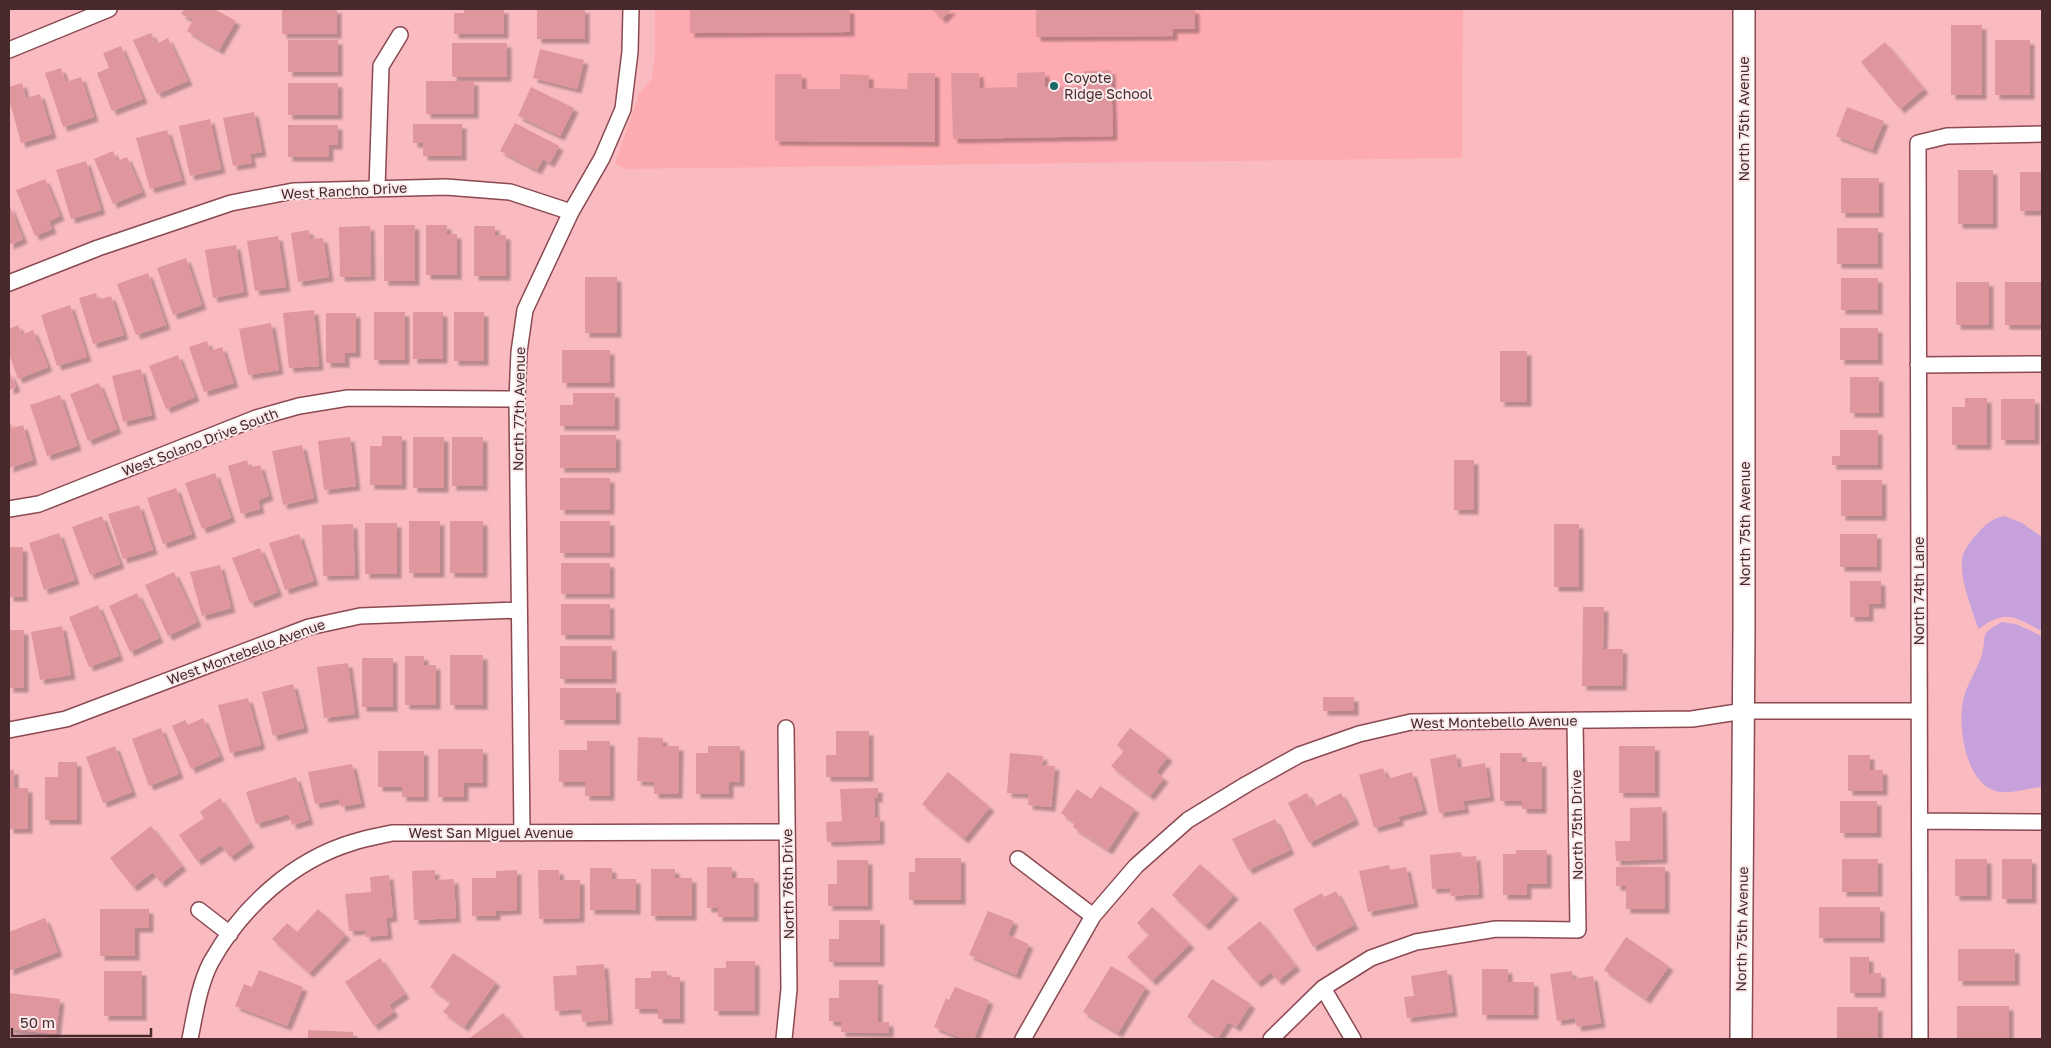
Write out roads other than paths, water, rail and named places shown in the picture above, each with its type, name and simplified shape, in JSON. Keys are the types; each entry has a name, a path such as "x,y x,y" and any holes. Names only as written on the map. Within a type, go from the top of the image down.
{"main road":[{"name":"North 75th Avenue","path":"1741,1039 1744,711 1744,9"}],"street":[{"path":"9,50 109,9"},
{"name":"North 77th Avenue","path":"522,833 517,398 519,352 524,310 571,212 602,158 623,109 630,52 631,9"},
{"path":"377,188 381,66 400,36"},
{"name":"North 74th Lane","path":"1920,1039 1918,143 1947,136 2042,134"},
{"name":"West Rancho Drive","path":"9,283 98,248 231,203 293,191 446,187 510,192 571,212"},
{"path":"1918,365 2042,364"},
{"name":"West Solano Drive South","path":"9,509 39,504 256,418 299,406 348,398 517,398"},
{"name":"West Montebello Avenue","path":"9,730 66,719 309,627 360,616 519,610"},
{"name":"West Montebello Avenue","path":"1023,1039 1093,916 1136,866 1188,820 1247,784 1299,756 1359,734 1411,722 1700,719 1744,711 1919,711"},
{"name":"North 75th Drive","path":"1323,988 1371,958 1416,942 1496,929 1578,930 1575,720"},
{"name":"North 76th Drive","path":"784,1039 789,990 786,728"},
{"path":"1920,821 2042,822"},
{"name":"West San Miguel Avenue","path":"190,1039 197,1003 211,963 255,901 287,875 322,854 354,842 392,833 787,832"},
{"path":"1018,859 1093,916"},
{"path":"199,910 230,934"},
{"path":"1271,1039 1323,988 1352,1039"}],"place":[{"name":"Coyote Ridge School","path":"1054,86"}]}
